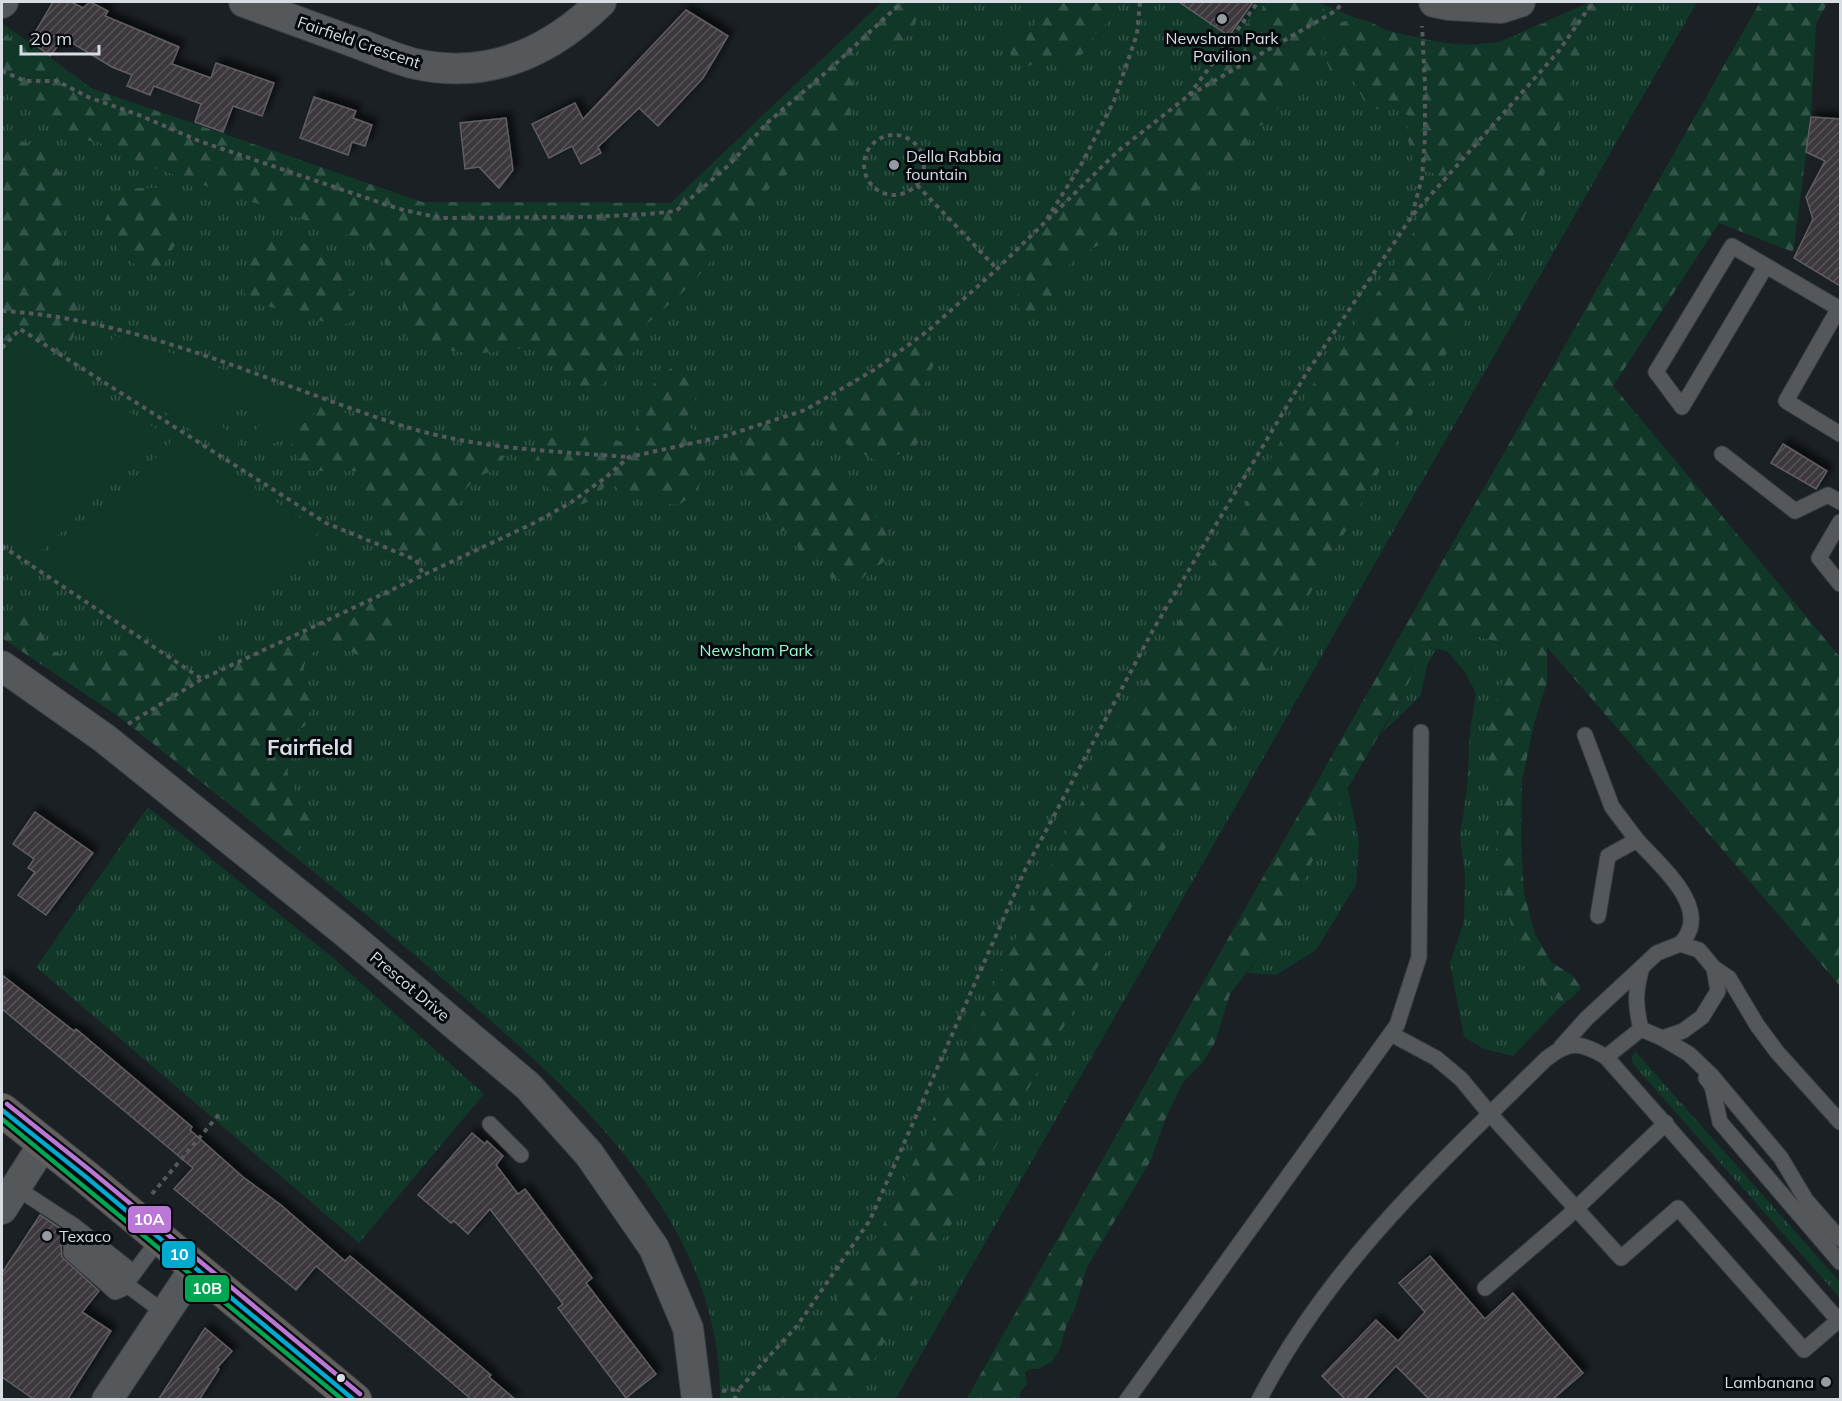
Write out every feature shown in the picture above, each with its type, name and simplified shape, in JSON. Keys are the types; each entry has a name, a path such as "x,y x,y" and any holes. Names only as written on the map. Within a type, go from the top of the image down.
{"main road":[{"path":"2,1110 356,1400"}],"street":[{"name":"Fairfield Crescent","path":"244,2 413,63 454,68 496,64 540,48 569,30 601,2"},
{"path":"1428,11 1449,5 1501,8 1520,2"},
{"name":"Prescot Drive","path":"2,666 104,738 344,931 528,1086 589,1154 654,1248 688,1328 698,1396"},
{"path":"8,1198 44,1143"},
{"path":"107,1400 195,1268"}],"lane":[{"path":"1766,266 1682,407 1656,372 1732,246 1840,308 1786,401 1840,434"},
{"path":"1722,454 1795,511 1828,495 1840,502"},
{"path":"1840,522 1819,558 1840,584"},
{"path":"1127,1400 1397,1025 1419,957 1421,732"},
{"path":"1259,1400 1271,1376 1321,1299 1378,1229 1434,1169 1561,1047 1586,1019 1657,953 1680,944 1688,935 1692,914 1686,896 1637,840 1612,807 1585,735"},
{"path":"1598,916 1608,856 1637,840"},
{"path":"1680,944 1699,950 1714,968 1730,978 1757,1025 1777,1052 1840,1122"},
{"path":"1641,1029 1636,1011 1636,988 1643,966"},
{"path":"1662,1038 1683,1031 1702,1017 1718,991 1714,968"},
{"path":"1641,1029 1689,1054 1712,1076 1781,1158 1806,1200 1840,1239"},
{"path":"1606,1057 1641,1029"},
{"path":"1391,1034 1436,1058 1461,1079 1621,1258 1678,1208 1804,1350 1840,1321 1606,1057 1587,1045 1561,1047"},
{"path":"1689,1054 1712,1086 1720,1122 1840,1262"},
{"path":"490,1124 521,1155"},
{"path":"1485,1288 1576,1208 1666,1124"},
{"path":"8,1198 79,1236 130,1279 165,1313"},
{"path":"79,1236 71,1248 71,1253 115,1292 119,1292 130,1279 160,1238"}],"path":[{"path":"2,71 25,81 57,81 87,97 139,115 199,141 399,209 441,218 589,217 649,214 676,211 729,165 767,123 902,2"},
{"path":"1041,227 1082,163 1114,101 1137,34 1140,2"},
{"path":"1188,96 1258,2"},
{"path":"2,311 48,315 150,338 404,426 459,440 545,452 629,457 725,436 805,410 873,370 929,330 997,269 1118,151 1188,96 1337,10 1342,2"},
{"path":"734,1400 739,1389 796,1326 870,1220 1025,870 1153,630 1306,374 1412,216 1558,52 1593,2"},
{"path":"1412,216 1422,178 1428,11"},
{"path":"902,136 911,140 923,156 923,175 917,184 911,191 891,196 873,188 863,170 863,159 867,150 882,137 902,136"},
{"path":"917,184 997,269"},
{"path":"2,348 20,329 326,523 416,561 423,574"},
{"path":"104,738 201,679 534,523 605,478 629,457"},
{"path":"2,546 201,679"},
{"path":"166,1178 221,1112"},
{"path":"698,1396 739,1389"}],"green space":[{"name":"Newsham Park","path":"882,2 1318,2 1387,31 1443,43 1467,45 1499,42 1590,2 1697,2 895,1400 720,1399 718,1355 714,1334 696,1273 677,1233 654,1194 598,1123 534,1059 355,905 109,709 2,638 2,23 93,89 422,202 671,203"},
{"path":"882,2 929,2 919,12 913,30 898,46 868,43 854,54 848,64 854,87 850,121 830,143 772,185 693,283 641,329 639,345 627,360 615,362 616,372 602,384 591,389 582,388 574,383 550,358 533,350 462,352 432,347 405,336 403,326 406,311 399,291 385,261 362,240 146,165 98,142 82,140 54,129 36,112 33,98 22,89 2,91 2,33 93,89 422,202 671,203"},
{"path":"1044,2 1116,2 1109,21 1094,35 1090,49 1076,58 1052,57 1029,66 1014,62 1006,44 1010,33 1025,31 1035,26"},
{"path":"1270,2 1318,2 1322,4 1329,21 1318,59 1287,99 1262,125 1252,127 1247,135 1250,146 1241,163 1212,164 1207,177 1196,191 1180,193 1156,203 1138,224 1080,255 1064,269 1054,287 1050,305 1032,317 1020,313 1017,298 1023,272 1022,255 1041,227 1118,151 1188,96 1228,42"},
{"path":"1590,2 1600,2 1604,5 1590,21 1540,189 852,1399 755,1399 800,1351 863,1259 890,1214 1004,963 1107,748 1319,374 1380,289 1427,210 1434,173 1415,169 1407,136 1408,116 1397,105 1384,110 1368,108 1351,77 1332,74 1325,59 1341,22 1364,20 1387,30 1450,44 1496,43 1511,39"},
{"path":"1760,2 1828,2 1816,24 1811,117 1793,252 1719,223 1613,386 1840,657 1840,986 1547,647 1547,682 1534,724 1522,781 1521,844 1524,893 1535,934 1551,962 1573,976 1581,988 1563,1004 1545,988 1523,959 1512,929 1494,861 1504,798 1489,771 1487,733 1506,668 1520,652 1494,641 1444,627 1428,643 1405,690 1348,788 1279,930 1230,994 1215,1042 1203,1062 1183,1082 1165,1120 1151,1160 1087,1267 1075,1309 1052,1362 1025,1372 1027,1384 1020,1392 1020,1399 966,1400"},
{"path":"2,133 44,150 64,178 69,202 62,228 64,251 57,273 78,308 73,338 68,349 52,356 19,342 2,359"},
{"path":"137,188 161,188 174,200 185,227 163,266 144,272 119,252 104,224 112,201"},
{"path":"265,236 309,245 321,250 332,261 357,307 351,323 336,325 267,306 246,296 243,285 254,247"},
{"path":"2,317 23,318 2,340"},
{"path":"929,330 935,362 921,396 923,434 913,451 875,460 841,440 825,423 837,391"},
{"path":"113,335 245,376 320,404 297,429 275,443 263,446 253,445 245,439 260,425 262,418 257,411 251,407 230,411 222,424 224,429 238,439 238,449 235,453 227,454 107,373"},
{"path":"19,342 161,432 34,559 2,537 2,359"},
{"path":"675,366 689,373 699,384 697,395 685,421 692,429 700,433 707,454 698,491 679,505 669,504 667,494 654,492 643,500 621,493 612,482 606,484 593,499 574,507 537,479 532,466 547,440 569,431 592,433 625,443 636,433 637,419 657,377"},
{"path":"320,404 434,443 505,456 498,468 477,477 464,491 447,528 450,545 441,557 434,561 419,561 381,545 392,519 379,508 364,510 358,502 362,471 308,471 291,448 294,432 314,414"},
{"path":"805,410 812,420 814,457 886,527 889,546 886,558 878,566 871,568 862,579 849,581 831,578 826,562 799,551 792,530 779,531 770,523 760,499 750,488 746,473 740,464 732,463 729,456 754,426"},
{"path":"176,437 320,531 187,663 45,569"},
{"path":"386,591 399,605 399,626 379,646 358,655 339,647 320,646 306,662 304,674 310,696 310,709 305,726 290,734 287,753 288,780 317,823 308,832 294,855 122,719 2,638 2,617 20,613 31,619 56,653 96,664 105,653 131,649 159,658 202,679"},
{"path":"1444,627 1494,641 1520,652 1489,771 1504,798 1494,861 1512,929 1523,959 1545,988 1563,1004 1513,1056 1484,1049 1464,1037 1450,963 1464,922 1465,875 1460,837 1476,693 1465,672 1447,651 1436,649 1427,665 1421,695 1381,734 1428,643"},
{"path":"1348,788 1359,842 1356,885 1316,950 1276,975 1247,973 1279,930"},
{"path":"148,807 332,957 484,1094 359,1243 36,967"},
{"path":"1635,1051 1840,1282 1840,1298 1633,1064 1632,1057"}],"building":[{"path":"53,2 71,2 83,8 90,2 108,11 105,16 179,47 172,64 211,78 216,63 274,83 262,116 233,106 223,132 195,122 201,104 154,86 150,95 127,86 132,75 112,67 64,38 50,56 30,41"},
{"name":"Newsham Park Pavilion","path":"1179,2 1253,2 1229,36"},
{"path":"686,10 728,36 703,78 658,126 639,108 598,147 601,153 581,164 572,146 549,158 532,124 575,103 583,119"},
{"path":"314,97 356,111 353,118 372,125 365,146 352,142 348,155 300,138"},
{"path":"1811,117 1840,119 1840,286 1794,258 1813,219 1806,197 1825,161 1806,152"},
{"path":"506,118 513,170 499,188 479,167 465,169 460,123"},
{"path":"1783,444 1827,471 1816,489 1771,463"},
{"path":"35,812 93,853 46,915 18,895 35,872 28,868 34,859 13,844"},
{"path":"2,975 74,1031 76,1029 192,1127 190,1130 243,1177 281,1205 345,1261 350,1256 491,1375 489,1377 516,1400 472,1400 316,1266 296,1290 174,1189 193,1168 2,1009"},
{"path":"472,1133 485,1144 487,1141 503,1156 496,1165 518,1194 525,1189 592,1278 586,1283 656,1374 626,1398 558,1308 563,1304 490,1209 468,1234 418,1195"},
{"path":"40,1215 69,1234 61,1247 62,1257 99,1291 82,1312 111,1331 67,1400 35,1400 2,1377 2,1273"},
{"path":"1430,1256 1485,1319 1513,1293 1583,1373 1552,1400 1430,1400 1396,1366 1364,1400 1346,1400 1322,1376 1376,1320 1398,1341 1425,1312 1399,1283"},
{"path":"205,1328 232,1351 217,1368 219,1369 199,1400 158,1400"}],"transit line":[{"name":"10A","path":"7,1104 360,1394"},
{"name":"10","path":"2,1110 354,1400"},
{"name":"10B","path":"2,1119 343,1400"}],"place":[{"name":"Newsham Park Pavilion","path":"1222,19"},
{"name":"Della Rabbia fountain","path":"894,165"},
{"name":"Texaco","path":"47,1236"},
{"name":"Lambanana","path":"1826,1382"}],"district":[{"name":"Fairfield","path":"310,747"}]}
